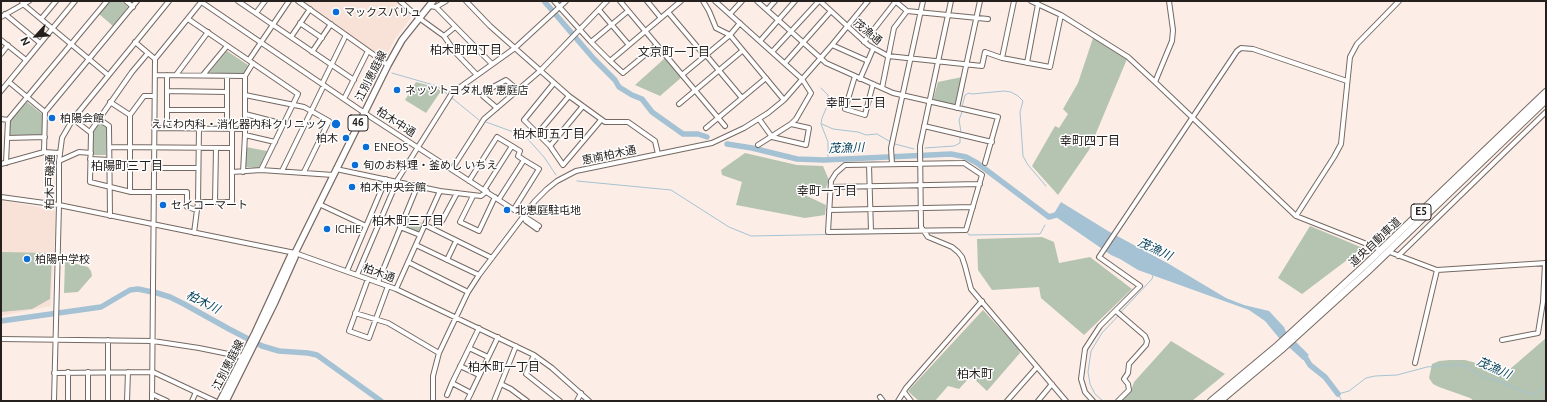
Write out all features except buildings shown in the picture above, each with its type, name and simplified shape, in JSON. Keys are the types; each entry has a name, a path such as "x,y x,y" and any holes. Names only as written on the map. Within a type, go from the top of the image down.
{"highway":[{"path":"1483,152 1546,87"},
{"name":"道央自動車道","path":"1297,332 1546,92"},
{"name":"道央自動車道","path":"1220,401 1378,262 1546,100"},
{"name":"道央自動車道","path":"1211,401 1280,347"}],"main road":[{"name":"江別恵庭線","path":"225,400 295,257 295,253 388,65 398,47 431,3"},
{"name":"江別恵庭線","path":"225,400 243,357 251,346"}],"street":[{"path":"29,1 22,3 3,15 40,43"},
{"path":"41,19 56,1"},
{"path":"1,91 75,1"},
{"path":"6,163 8,120 107,1"},
{"path":"126,1 133,7"},
{"path":"44,152 45,112 137,1"},
{"name":"柏木戸磯通","path":"54,401 59,206 58,160 62,138 73,119 169,1"},
{"path":"154,59 188,19 201,1"},
{"name":"柏木中通","path":"201,1 323,85 514,209 524,216 526,220 538,227"},
{"path":"240,1 354,80"},
{"path":"256,13 265,1"},
{"path":"243,172 245,135 245,76 261,42 289,1"},
{"path":"298,1 388,65"},
{"path":"400,1 419,18 444,36 455,52 477,75"},
{"path":"436,7 446,1"},
{"path":"466,1 482,19 569,96 601,120 606,122 628,122 655,141 658,154"},
{"path":"554,1 578,32 591,42 623,74 657,45"},
{"path":"357,275 396,182 452,94 515,48 566,1"},
{"path":"452,169 480,124 496,108 540,71 607,1"},
{"path":"620,1 725,126"},
{"path":"646,1 661,18"},
{"path":"703,1 716,28 730,35 784,100"},
{"path":"730,14 742,1"},
{"path":"757,1 826,63 892,93 998,117 985,163"},
{"path":"767,10 775,1"},
{"path":"760,41 795,1"},
{"path":"772,52 819,1"},
{"name":"茂漁通","path":"819,1 864,42 873,49 888,56 911,60 982,66 985,52 1002,58"},
{"name":"恵南柏木通","path":"433,401 433,376 439,353 468,292 479,275 524,216 550,186 576,171 712,143 734,134 759,119 784,100 868,1"},
{"path":"864,42 896,1 907,11 988,19"},
{"path":"892,163 891,154 923,1"},
{"path":"951,1 920,146 921,227 928,237 952,247 958,252 965,266 969,285 1066,401"},
{"path":"957,108 980,1"},
{"path":"1014,1 1002,58 1050,67 1061,15"},
{"path":"1031,1 1061,15 1128,57 1296,216 1377,248"},
{"path":"1155,82 1172,41 1169,1"},
{"path":"1296,216 1341,144 1350,57 1356,44 1399,1"},
{"path":"610,61 678,2"},
{"path":"718,2 802,79 811,93 796,119 791,124 758,145"},
{"path":"22,3 108,75"},
{"path":"431,3 492,64"},
{"path":"1027,62 1038,4"},
{"path":"291,37 310,9"},
{"path":"599,10 629,45"},
{"path":"591,42 628,10"},
{"path":"785,63 831,11"},
{"path":"882,88 894,28 907,11"},
{"path":"668,12 742,98"},
{"path":"188,19 298,94 261,170"},
{"path":"300,23 322,38"},
{"path":"682,75 730,35 740,23"},
{"path":"312,52 331,24"},
{"path":"444,36 455,27"},
{"path":"176,75 208,32"},
{"path":"282,171 346,35"},
{"path":"1,40 26,60"},
{"path":"135,42 154,59 155,76 152,401"},
{"path":"832,45 868,61"},
{"path":"1,54 8,46"},
{"path":"203,75 227,46"},
{"path":"1093,401 1085,392 1081,379 1085,349 1100,326 1118,313 1140,286 1099,257 1237,51 1241,48 1253,49 1347,81"},
{"path":"860,78 873,49"},
{"path":"344,99 368,51"},
{"path":"679,104 742,51"},
{"path":"90,132 132,72 148,53"},
{"path":"167,75 167,128"},
{"path":"155,76 245,76"},
{"path":"227,76 227,128"},
{"path":"854,76 845,110 865,115 873,84"},
{"path":"706,128 766,78"},
{"path":"496,108 483,96 484,92 506,80 518,90"},
{"path":"8,82 45,112"},
{"path":"554,83 524,120 550,146 563,165 601,120"},
{"path":"167,91 227,92"},
{"path":"245,95 304,107 328,121 304,172"},
{"path":"130,192 130,115 144,96 154,96"},
{"path":"538,133 569,96"},
{"path":"110,102 130,115"},
{"path":"550,146 583,106"},
{"path":"167,110 227,110"},
{"path":"1398,256 1546,112"},
{"path":"245,114 284,124"},
{"path":"1,119 8,120"},
{"path":"73,119 91,133 90,182 130,192 187,192 187,208 197,210"},
{"path":"99,119 109,126 110,216"},
{"path":"759,119 772,137 806,146 808,128 791,124"},
{"path":"924,126 992,142"},
{"path":"154,128 245,129"},
{"path":"194,233 198,202 199,128"},
{"path":"198,202 232,202 232,129"},
{"path":"245,135 275,142"},
{"path":"7,138 45,137"},
{"path":"469,181 497,137 512,146 520,151 518,156 539,169 514,209"},
{"path":"336,169 417,187 481,196 512,146"},
{"path":"110,147 232,148"},
{"path":"215,202 216,148"},
{"path":"1,164 44,152 59,153"},
{"path":"58,160 79,152 91,153"},
{"path":"90,159 110,160"},
{"path":"473,196 460,222 479,231 497,198 524,160"},
{"path":"920,163 964,163 982,175 966,230 828,232 831,181 836,173 845,165 920,163"},
{"path":"869,165 871,231"},
{"path":"154,168 198,168"},
{"path":"232,172 261,170 333,175"},
{"path":"347,271 386,179"},
{"path":"831,187 980,184"},
{"path":"378,282 417,187"},
{"path":"396,289 440,191"},
{"path":"442,221 457,193"},
{"name":"柏木通","path":"1,197 59,206 236,240 295,253 347,271 396,289 534,355 552,368 589,401"},
{"path":"319,204 366,226"},
{"path":"829,210 973,207"},
{"path":"425,225 492,258"},
{"path":"400,227 420,235"},
{"path":"447,260 456,241"},
{"path":"416,245 479,275"},
{"path":"1392,253 1437,270 1545,263 1543,302 1538,333 1502,340"},
{"path":"408,262 468,292"},
{"path":"1416,363 1437,270"},
{"path":"368,279 349,331 369,338 388,286"},
{"path":"898,401 906,388 982,301"},
{"path":"356,313 388,323 439,353"},
{"path":"1118,313 1144,336 1147,342 1129,364 1128,373 1124,379 1128,384 1129,390 1118,401"},
{"path":"447,395 479,328"},
{"path":"467,401 498,337"},
{"path":"1,339 153,341 243,357"},
{"path":"108,340 108,401"},
{"path":"494,401 516,346"},
{"path":"469,348 488,357"},
{"path":"534,355 526,374 560,401"},
{"path":"460,366 479,375"},
{"path":"1007,401 1037,367"},
{"path":"54,372 153,372 215,401"},
{"path":"68,372 68,401"},
{"path":"88,372 88,401"},
{"path":"128,372 128,401"},
{"path":"452,383 471,393"},
{"path":"501,384 511,388 526,401"},
{"path":"1038,401 1052,384"},
{"path":"192,401 196,392"},
{"path":"904,392 911,401"},
{"path":"577,401 580,393"},
{"path":"152,394 167,401"},
{"path":"880,397 883,401"}],"shaded area":[{"path":"300,1 396,1 412,16 395,39 384,59 382,59"},
{"name":"柏陽中学校","path":"1,200 54,210 56,212 51,306 1,316"}],"green space":[{"path":"110,1 121,1 128,7 113,26 99,14"},
{"path":"1093,38 1127,59 1089,150 1058,195 1032,166 1055,126 1059,128 1068,114 1063,109 1078,83"},
{"path":"227,51 248,65 244,74 208,74"},
{"path":"665,58 682,77 660,96 635,85"},
{"path":"962,77 955,105 933,100 938,82"},
{"path":"416,82 435,87 441,91 426,113 405,100"},
{"path":"27,102 42,114 42,135 11,136 10,121"},
{"path":"99,122 107,128 106,155 93,155 93,129"},
{"path":"246,147 267,151 259,168 245,167"},
{"path":"745,153 797,165 823,166 829,180 825,190 806,192 807,196 826,205 825,215 805,218 736,205 742,182 722,175 721,170"},
{"path":"407,217 422,223 418,232 403,226"},
{"path":"1310,226 1363,248 1302,294 1278,278"},
{"path":"1042,237 1054,242 1059,263 1090,257 1132,289 1084,335 1041,298 1039,287 992,290 978,270 977,239"},
{"path":"1,252 52,253 50,299 32,309 1,312"},
{"path":"65,261 88,267 91,271 92,276 78,292 64,293"},
{"path":"983,310 1019,349 1020,353 987,391 971,376 959,389 948,386 935,401 919,401 908,391"},
{"path":"1546,338 1546,401 1474,401 1470,398 1433,384 1429,378 1432,364 1439,361 1465,360 1498,369 1510,369"},
{"path":"1171,341 1225,374 1192,401 1122,401 1131,391 1134,382"}],"water":[{"path":"1061,202 1108,231 1169,264 1226,298 1244,305 1269,311 1284,327 1286,332 1309,355 1303,360 1279,338 1265,321 1249,310 1138,270 1111,255 1053,215"}],"waterway":[{"name":"茂漁川","path":"544,1 594,59 615,80 619,87 642,99 652,112 683,134 698,134 707,137"},
{"path":"392,73 437,86 447,94"},
{"path":"821,88 828,95 828,104 821,124 828,142 828,160"},
{"path":"962,107 965,95 969,93 1004,91 1011,92 1018,96 1023,101 1020,112 1023,156 1028,165 1046,186"},
{"path":"452,98 479,120"},
{"path":"961,132 959,120 962,112"},
{"path":"486,122 519,134 523,138"},
{"path":"822,124 833,129 858,132 866,135 877,134 889,141"},
{"path":"526,137 544,157 556,175"},
{"path":"925,148 954,146 960,143 960,137"},
{"name":"茂漁川","path":"727,144 752,148 797,159 824,160 951,154 966,157 977,163 1049,217 1059,214"},
{"path":"895,144 914,149"},
{"path":"577,181 671,190 729,227 751,236 904,233"},
{"path":"932,233 967,232 969,235 1040,234 1045,225"},
{"path":"1121,312 1152,279 1153,275"},
{"name":"柏木川","path":"1,321 101,307 130,290 138,289 170,297 262,346 279,351 317,355 381,401"},
{"path":"1103,401 1095,394 1090,384 1088,372 1091,351 1102,333 1119,315"},
{"name":"茂漁川","path":"1302,352 1310,365 1325,377 1338,394"},
{"name":"茂漁川","path":"1342,401 1338,394 1349,391 1366,378 1397,375 1427,367 1450,365 1466,366 1484,378 1496,380 1529,394 1534,394 1546,388"}],"place":[{"name":"マックスバリュ","path":"336,12"},
{"name":"ネッツトヨタ札幌 恵庭店","path":"397,90"},
{"name":"柏陽会館","path":"52,118"},
{"name":"えにわ内科・消化器内科クリニック","path":"336,124"},
{"name":"柏木","path":"346,138"},
{"name":"ENEOS","path":"366,147"},
{"name":"旬のお料理・釜めし いちえ","path":"355,165"},
{"name":"柏木中央会館","path":"352,187"},
{"name":"セイコーマート","path":"163,205"},
{"name":"北恵庭駐屯地","path":"507,210"},
{"name":"ICHIE","path":"327,229"},
{"name":"柏陽中学校","path":"27,259"}],"district":[{"name":"柏木町四丁目","path":"466,50"},
{"name":"文京町一丁目","path":"674,52"},
{"name":"幸町二丁目","path":"856,103"},
{"name":"柏木町五丁目","path":"549,134"},
{"name":"幸町四丁目","path":"1090,141"},
{"name":"柏陽町三丁目","path":"127,166"},
{"name":"幸町一丁目","path":"827,191"},
{"name":"柏木町三丁目","path":"408,221"},
{"name":"柏木町一丁目","path":"504,367"},
{"name":"柏木町","path":"975,374"}]}
